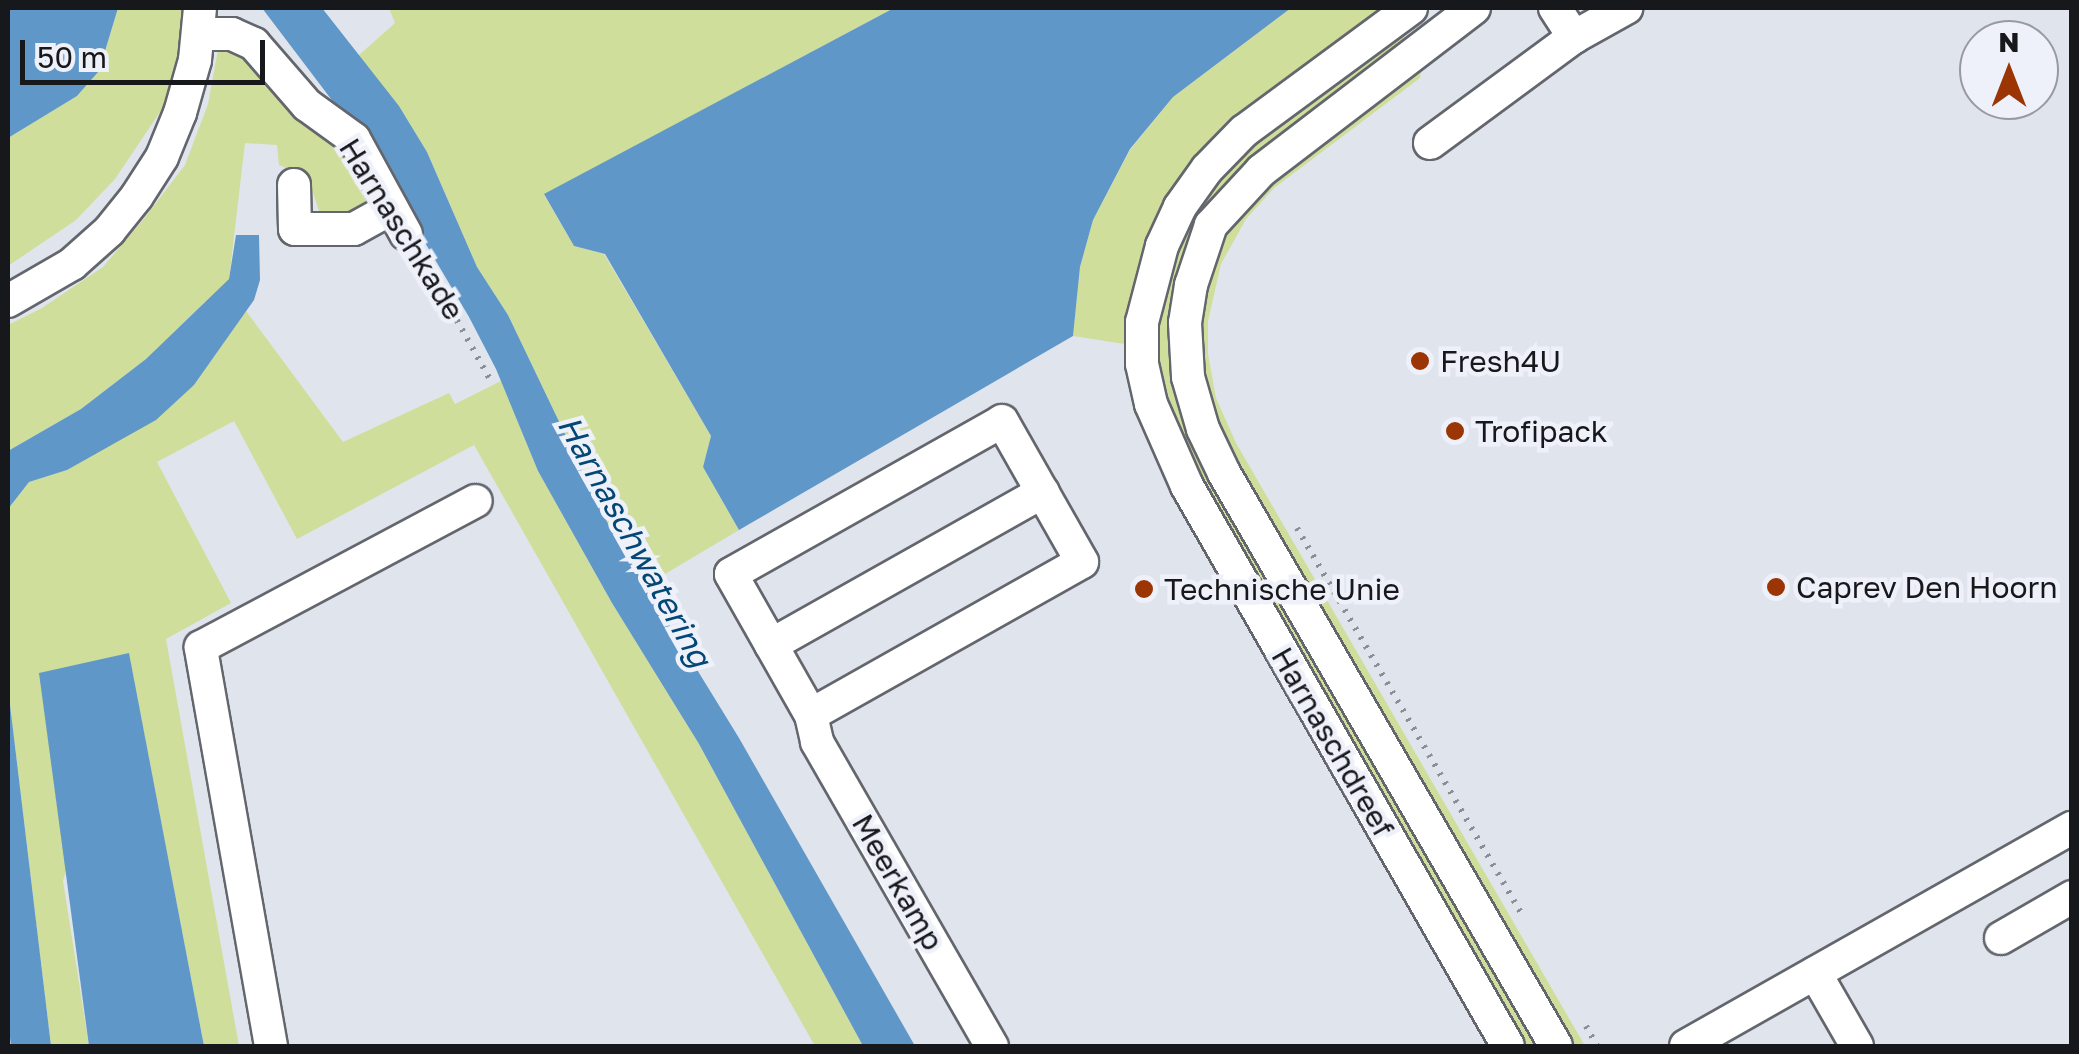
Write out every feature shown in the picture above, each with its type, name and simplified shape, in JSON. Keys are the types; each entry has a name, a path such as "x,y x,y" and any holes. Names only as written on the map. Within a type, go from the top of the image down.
{"street":[{"name":"Harnaschdreef","path":"1411,8 1244,131 1207,169 1180,207 1162,246 1142,322 1142,364 1151,404 1186,486 1508,1046"},
{"name":"Harnaschdreef","path":"1474,8 1260,171 1211,224 1191,285 1184,322 1188,378 1203,429 1224,473 1556,1046"},
{"path":"1555,8 1574,37"},
{"path":"1430,143 1574,37 1626,8"},
{"path":"8,300 72,264 109,230 137,196 162,157 180,113 200,21"},
{"name":"Harnaschkade","path":"200,21 254,44 307,105 354,138 399,221"},
{"path":"294,184 295,229 354,229 399,221"},
{"name":"Meerkamp","path":"992,1046 818,742 811,715 731,574 1002,421 1042,492"},
{"path":"772,645 1042,492 1082,562 811,715"},
{"path":"271,1046 202,647 476,501"},
{"path":"1686,1046 2072,828"},
{"path":"2001,938 2072,897"},
{"path":"1815,973 1857,1046"}],"path":[{"name":"Harnaschkade","path":"399,221 449,300 491,381"},
{"path":"1292,520 1528,926"},
{"path":"1578,1012 1597,1046"}],"green space":[{"path":"118,8 183,8 185,37 174,91 115,179 76,220 8,266 8,138 77,96 99,71"},
{"path":"389,8 894,8 544,195 574,246 604,254 711,436 703,467 739,530 645,586 610,528 508,315 477,267 427,152 399,106 358,56 395,23"},
{"path":"1291,8 1386,8 1233,123 1131,345 1073,336 1080,267 1093,220 1130,150 1173,97"},
{"path":"1398,26 1405,41 1206,210 1189,433 1542,1046 1523,1046 1198,484 1162,404 1153,319 1165,260 1227,159"},
{"path":"226,43 344,139 370,199 359,216 339,221 319,211 312,190 299,174 279,165 277,145 245,143 229,279 146,359 81,409 8,451 8,325 42,308 103,267 143,220 185,165 208,104 218,50"},
{"path":"1415,62 1421,69 1420,78 1274,188 1246,219 1221,264 1208,321 1208,354 1216,398 1236,443 1585,1046 1568,1046 1223,450 1193,355 1207,259 1235,210"},
{"path":"246,311 343,442 449,393 455,404 501,381 538,471 612,603 699,744 863,1046 815,1046 474,445 297,539 234,421 157,462 231,603 166,639 239,1046 204,1046 129,654 63,881 89,1046 51,1046 8,688 8,509 29,482 67,470 194,385"}],"water":[{"path":"8,8 118,8 99,71 77,96 8,138"},
{"path":"262,8 322,8 399,106 427,152 477,267 508,315 610,528 739,738 915,1046 863,1046 699,744 612,603 538,471 496,369 469,317 372,153"},
{"path":"894,8 1291,8 1173,97 1130,149 1093,220 1080,267 1073,336 739,530 703,467 711,436 605,254 574,246 544,194"},
{"path":"236,235 259,235 260,280 254,300 194,385 156,420 67,470 29,482 8,509 8,451 81,409 146,359 229,279"},
{"path":"129,653 204,1046 89,1046 39,673"},
{"path":"8,688 51,1046 11,1046"}],"place":[{"name":"Fresh4U","path":"1420,361"},
{"name":"Trofipack","path":"1455,431"},
{"name":"Caprev Den Hoorn","path":"1776,587"},
{"name":"Technische Unie","path":"1144,589"}],"water label":[{"name":"Harnaschwatering","path":"635,541"}]}
